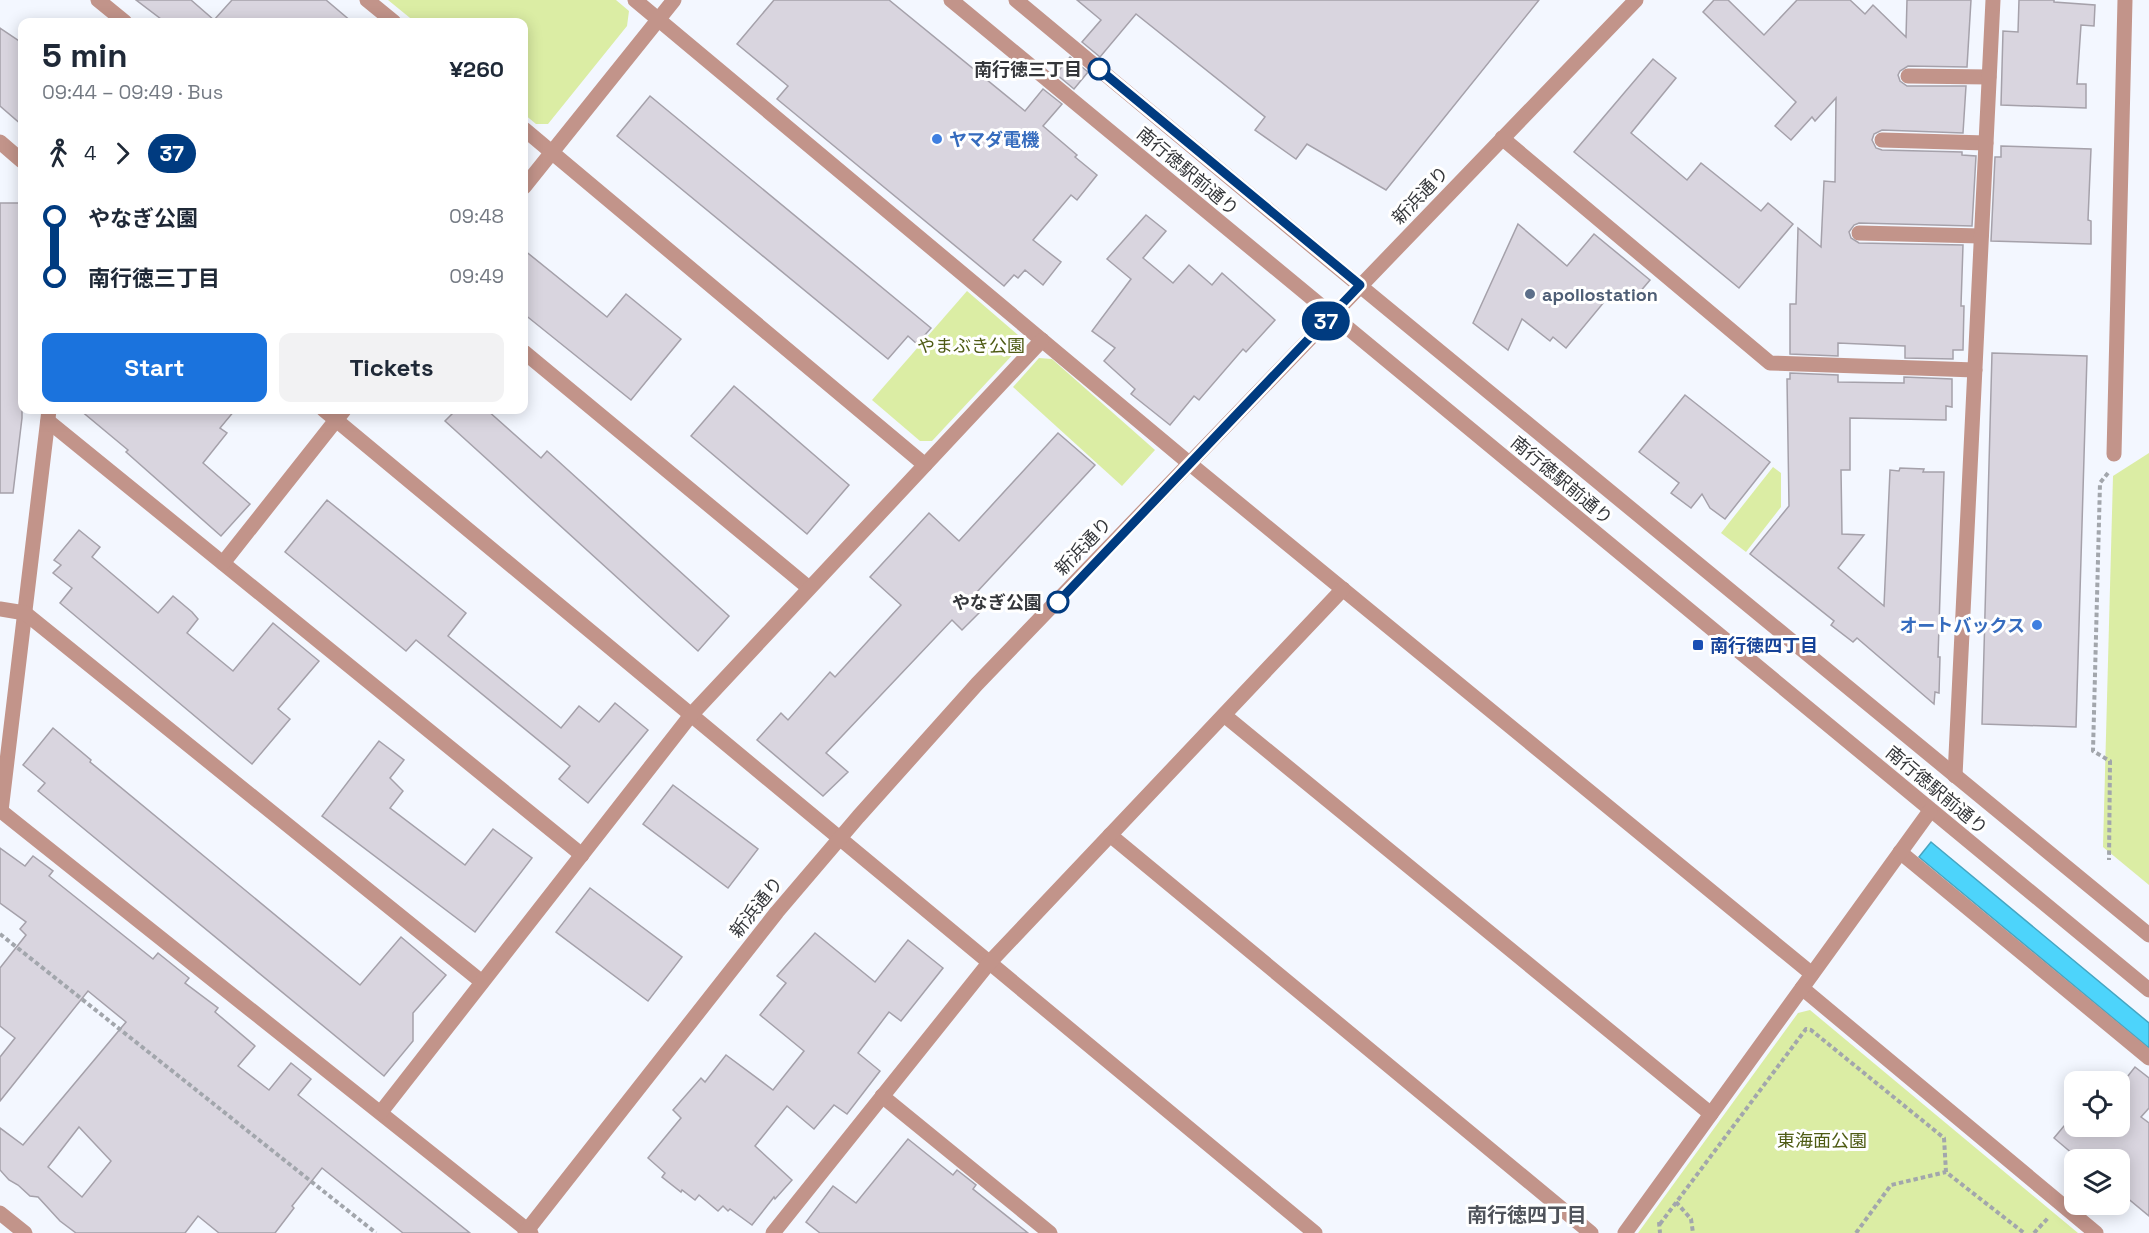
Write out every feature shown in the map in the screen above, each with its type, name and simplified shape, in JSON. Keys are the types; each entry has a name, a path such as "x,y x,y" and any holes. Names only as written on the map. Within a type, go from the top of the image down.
{"street":[{"path":"98,0 120,18"},
{"path":"367,0 389,18"},
{"path":"635,0 1190,463 1812,974"},
{"path":"528,182 674,0"},
{"name":"南行徳駅前通り","path":"951,0 2149,990"},
{"name":"南行徳駅前通り","path":"1016,0 2149,935"},
{"name":"新浜通り","path":"528,1232 777,912 839,838 977,684 1636,0"},
{"path":"1955,776 1993,0"},
{"path":"2114,454 2125,0"},
{"path":"1908,76 1989,77"},
{"path":"528,132 925,465"},
{"path":"1502,138 1770,363 1975,369"},
{"path":"1882,140 1986,143"},
{"path":"0,142 18,157"},
{"path":"1859,233 1981,236"},
{"path":"381,1112 691,715 1042,340"},
{"path":"528,355 809,588"},
{"path":"48,415 223,563 582,855"},
{"path":"48,415 2,811 381,1112 528,1232"},
{"path":"223,563 340,415 691,715 1315,1233"},
{"path":"782,1230 882,1096 989,963 1343,589"},
{"path":"0,609 25,614 482,982"},
{"path":"1224,715 1711,1114"},
{"path":"1624,1233 1930,811"},
{"path":"1110,835 1591,1233"},
{"path":"1900,852 2149,1058"},
{"path":"1802,988 2096,1233"},
{"path":"882,1096 1050,1233"},
{"path":"0,1213 25,1233"}],"path":[{"path":"2100,483 2093,751 2110,761 2109,860"},
{"path":"0,934 376,1233"},
{"path":"1660,1224 1806,1029 1811,1030 1944,1138 1946,1172 2024,1233"},
{"path":"1856,1233 1891,1185 1946,1172"},
{"path":"1676,1202 1691,1219 1693,1233"}],"green space":[{"path":"388,0 616,0 629,11 627,26 548,124 536,124 528,117 528,18 410,18"},
{"name":"やまぶき公園","path":"967,291 1018,335 1019,348 932,441 920,441 872,400"},
{"path":"1039,358 1052,359 1155,450 1122,486 1013,387"},
{"path":"2149,453 2149,885 2103,847 2113,476"},
{"path":"1773,467 1781,473 1781,507 1746,552 1721,533"},
{"name":"東海面公園","path":"1810,1010 2078,1233 1638,1233 1798,1013"}],"water":[{"path":"1931,842 2149,1023 2149,1048 1919,857"}],"building":[{"path":"136,0 191,0 212,18 160,18"},
{"path":"232,0 326,0 347,18 216,18"},
{"path":"774,0 889,0 1025,111 1043,89 1062,104 1043,126 1097,175 1077,200 1071,195 1033,240 1061,262 1043,285 1025,270 1018,278 1014,275 1004,286 777,99 788,86 737,44"},
{"path":"1077,0 1539,0 1386,190 1307,144 1296,159 1255,130 1265,117 1136,14 1100,57 1082,42 1101,20"},
{"path":"1714,0 1728,0 1764,35 1797,0 1850,0 1865,14 1873,5 1906,37 1907,0 1971,0 1967,67 1908,66 1898,75 1900,81 1907,86 1966,86 1963,133 1882,130 1874,134 1872,140 1876,148 1882,150 1962,152 1962,155 1976,156 1972,226 1859,223 1854,225 1849,232 1851,238 1859,243 1963,245 1961,306 1964,306 1963,350 1953,350 1953,359 1905,358 1905,346 1838,343 1838,356 1790,354 1790,304 1796,304 1798,228 1821,247 1824,181 1835,182 1836,98 1815,121 1812,117 1791,140 1775,126 1796,102 1703,12"},
{"path":"2019,0 2054,0 2054,2 2095,5 2094,26 2081,25 2077,84 2086,84 2086,108 2001,105 2003,31 2018,32"},
{"path":"0,28 18,40 18,122 0,106"},
{"path":"1070,57 1088,72 1074,89 1056,74"},
{"path":"1653,59 1676,78 1631,133 1687,180 1701,163 1761,211 1768,203 1793,224 1739,288 1574,152"},
{"path":"650,96 931,328 917,344 908,336 888,359 617,136"},
{"path":"2001,146 2091,149 2088,220 2091,221 2091,244 1991,241 1995,157 2001,157"},
{"path":"0,203 18,203 18,414 22,414 22,418 13,493 0,493"},
{"path":"1146,215 1166,231 1143,258 1173,283 1189,265 1212,285 1222,273 1275,320 1246,352 1243,349 1199,400 1194,396 1170,425 1131,394 1135,389 1104,361 1115,348 1092,331 1131,279 1107,259"},
{"path":"1518,224 1567,266 1594,234 1650,280 1633,300 1628,297 1626,299 1614,290 1566,348 1553,337 1550,341 1522,319 1508,350 1473,323"},
{"path":"528,253 607,317 626,294 681,339 631,400 528,317"},
{"path":"1992,353 2087,356 2076,727 1982,724"},
{"path":"1790,373 1838,375 1838,382 1904,383 1904,377 1952,379 1952,407 1946,406 1946,420 1850,418 1850,470 1841,470 1842,534 1864,535 1838,568 1884,606 1890,470 1899,471 1900,468 1924,469 1923,472 1944,472 1938,657 1940,657 1939,693 1935,692 1934,704 1857,638 1853,642 1831,625 1834,621 1750,554 1789,506 1787,379 1790,379"},
{"path":"734,386 849,485 807,534 691,436"},
{"path":"1685,395 1770,462 1725,519 1710,508 1702,494 1691,508 1671,493 1679,483 1639,452"},
{"path":"85,414 232,414 220,428 227,433 203,463 250,504 221,536 126,452 128,450"},
{"path":"452,414 492,414 541,458 547,451 729,616 698,651 445,421"},
{"path":"1058,433 1095,465 976,593 987,605 962,630 952,620 826,753 848,772 823,796 757,740 781,713 788,720 830,672 835,677 901,605 870,577 929,513 959,541"},
{"path":"327,500 466,613 448,636 561,728 579,706 599,722 615,703 648,730 588,803 559,779 570,766 416,640 406,651 285,552"},
{"path":"79,530 100,547 92,557 158,613 173,596 192,612 198,619 187,633 233,671 273,623 319,661 278,709 290,719 252,764 60,603 72,588 53,573 61,565 54,560"},
{"path":"53,728 91,760 90,762 360,985 401,937 446,975 413,1013 413,1041 384,1076 38,791 45,783 23,765"},
{"path":"379,741 404,760 390,778 403,791 390,808 465,865 493,829 532,858 475,932 322,816"},
{"path":"673,785 758,849 728,888 643,824"},
{"path":"0,848 25,866 33,856 53,871 49,876 153,959 158,953 189,978 185,983 218,1008 215,1012 255,1046 238,1066 269,1090 291,1063 311,1079 298,1095 470,1233 403,1233 322,1168 292,1206 294,1208 275,1233 219,1233 198,1216 185,1233 76,1233 60,1221 38,1197 30,1196 0,1170 0,1128 23,1145 126,1022 88,991 0,1101 0,1057 15,1038 0,1026 0,968 26,935 20,929 26,922 0,903","holes":["79,1127 111,1161 82,1197 48,1167"]},
{"path":"590,888 682,957 648,1001 556,932"},
{"path":"815,933 875,982 908,940 943,968 901,1021 889,1012 858,1053 880,1071 847,1114 834,1105 814,1129 787,1106 755,1146 792,1180 775,1199 774,1197 752,1225 730,1209 728,1211 723,1206 718,1211 699,1195 695,1200 682,1190 681,1192 662,1177 665,1173 648,1158 681,1118 673,1110 701,1078 705,1082 726,1055 773,1090 804,1051 760,1015 786,983 777,976"},
{"path":"2135,1067 2149,1078 2149,1108 2141,1117 2149,1123 2149,1216 2130,1200 2130,1149 2067,1149 2054,1138 2064,1126 2064,1137 2130,1137 2130,1073"},
{"path":"908,1139 953,1175 957,1170 976,1185 973,1189 1028,1233 820,1233 806,1222 833,1186 856,1203"}],"bus line":[{"name":"37","path":"1058,602 1360,285 1099,69"}],"place":[{"name":"南行徳三丁目","path":"1099,69"},
{"name":"ヤマダ電機","path":"937,139"},
{"name":"apollostation","path":"1530,294"},
{"name":"やなぎ公園","path":"1058,602"},
{"name":"オートバックス","path":"2037,625"},
{"name":"南行徳四丁目","path":"1698,645"}],"district":[{"name":"南行徳四丁目","path":"1527,1215"}]}
